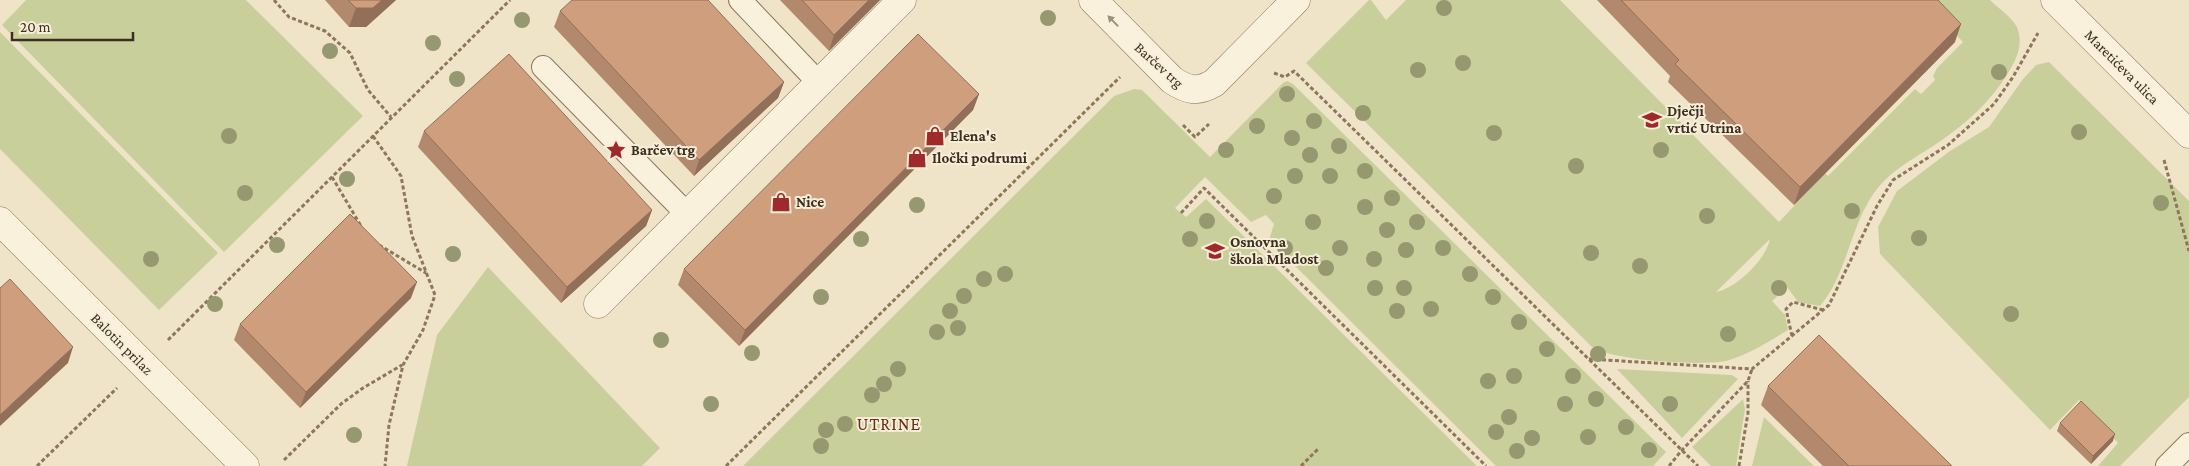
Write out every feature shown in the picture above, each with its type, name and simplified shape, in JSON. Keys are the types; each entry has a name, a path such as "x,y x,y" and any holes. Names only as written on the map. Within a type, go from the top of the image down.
{"street":[{"path":"598,304 902,0"},
{"name":"Barčev trg","path":"1093,0 1172,80 1187,89 1199,90 1207,87 1296,0"},
{"name":"Maretićeva ulica","path":"2056,0 2189,134"},
{"name":"Balotin prilaz","path":"0,221 245,466"}],"lane":[{"path":"740,0 820,84"},
{"path":"543,67 687,214"},
{"path":"2167,466 2189,444"}],"path":[{"path":"274,0 289,17 325,31 350,53 368,90 391,117"},
{"path":"166,342 510,0"},
{"path":"1739,466 1748,413 1748,381 1752,369 1829,305 1877,206 1893,180 1948,145 1994,104 2013,77 2038,33"},
{"path":"726,466 1127,70"},
{"path":"1294,71 1698,466"},
{"path":"372,136 401,176 412,236 435,295 422,330 403,364 389,425 385,466"},
{"path":"2164,160 2189,251"},
{"path":"332,177 363,229"},
{"path":"1181,213 1204,188 1486,466"},
{"path":"376,244 426,273"},
{"path":"1792,336 1786,309 1793,302 1823,310"},
{"path":"1589,359 1752,369"},
{"path":"284,460 341,404 363,388 403,364"},
{"path":"1670,466 1682,450 1748,381"},
{"path":"37,466 120,386"},
{"path":"1301,466 1318,449"}],"green space":[{"path":"26,0 246,0 363,116 224,252 2,25"},
{"name":"Dječji vrtić Utrina","path":"1369,0 1371,0 1386,20 1406,0 1560,0 1779,222 1825,173 1828,176 1915,89 1921,94 1935,80 1933,76 1937,68 1963,42 1922,0 1990,0 2017,26 2020,42 2016,58 2002,83 1979,110 1952,133 1897,170 1874,193 1859,220 1836,280 1820,306 1798,302 1787,287 1772,301 1785,315 1788,330 1743,355 1726,361 1697,363 1636,359 1602,351 1591,346 1306,63","holes":["1770,239 1757,264 1749,272 1733,285 1716,292"]},
{"path":"0,32 218,253 159,310 0,149"},
{"path":"2049,62 2189,201 2189,397 2120,466 2098,466 2118,443 2079,400 2050,430 1880,254 1878,227 1897,191 1950,151 1989,127 2023,79 2036,65"},
{"name":"Osnovna škola Mladost","path":"1287,81 1293,84 1666,452 1653,466 1496,466 1269,240 1274,224 1266,215 1251,222 1205,177 1175,208 1186,217 1206,199 1477,466 743,466 1114,96 1134,89 1142,90 1210,157"},
{"path":"488,267 660,448 642,466 407,466 437,335"},
{"path":"1617,369 1732,375 1738,379 1682,438"},
{"path":"1743,399 1745,409 1736,466 1711,466 1692,447"},
{"path":"1764,417 1814,466 1752,466"}],"building":[{"path":"348,0 382,0 373,8 356,8"},
{"path":"572,0 708,0 784,82 699,160 560,11"},
{"path":"802,0 869,0 834,35"},
{"path":"1621,0 1938,0 1961,24 1800,187 1675,64 1679,60"},
{"path":"918,34 979,94 745,330 684,269"},
{"path":"509,54 652,210 567,287 424,131"},
{"path":"350,214 417,282 306,392 240,324"},
{"path":"10,279 73,347 0,415 0,288"},
{"path":"1819,335 1952,466 1849,466 1768,386"},
{"path":"2081,401 2115,434 2093,456 2060,423"}],"place":[{"name":"Dječji vrtić Utrina","path":"1652,120"},
{"name":"Elena's","path":"935,136"},
{"name":"Barčev trg","path":"616,150"},
{"name":"Iločki podrumi","path":"917,158"},
{"name":"Nice","path":"781,202"},
{"name":"Osnovna škola Mladost","path":"1215,251"}],"district":[{"name":"UTRINE","path":"889,424"}]}
